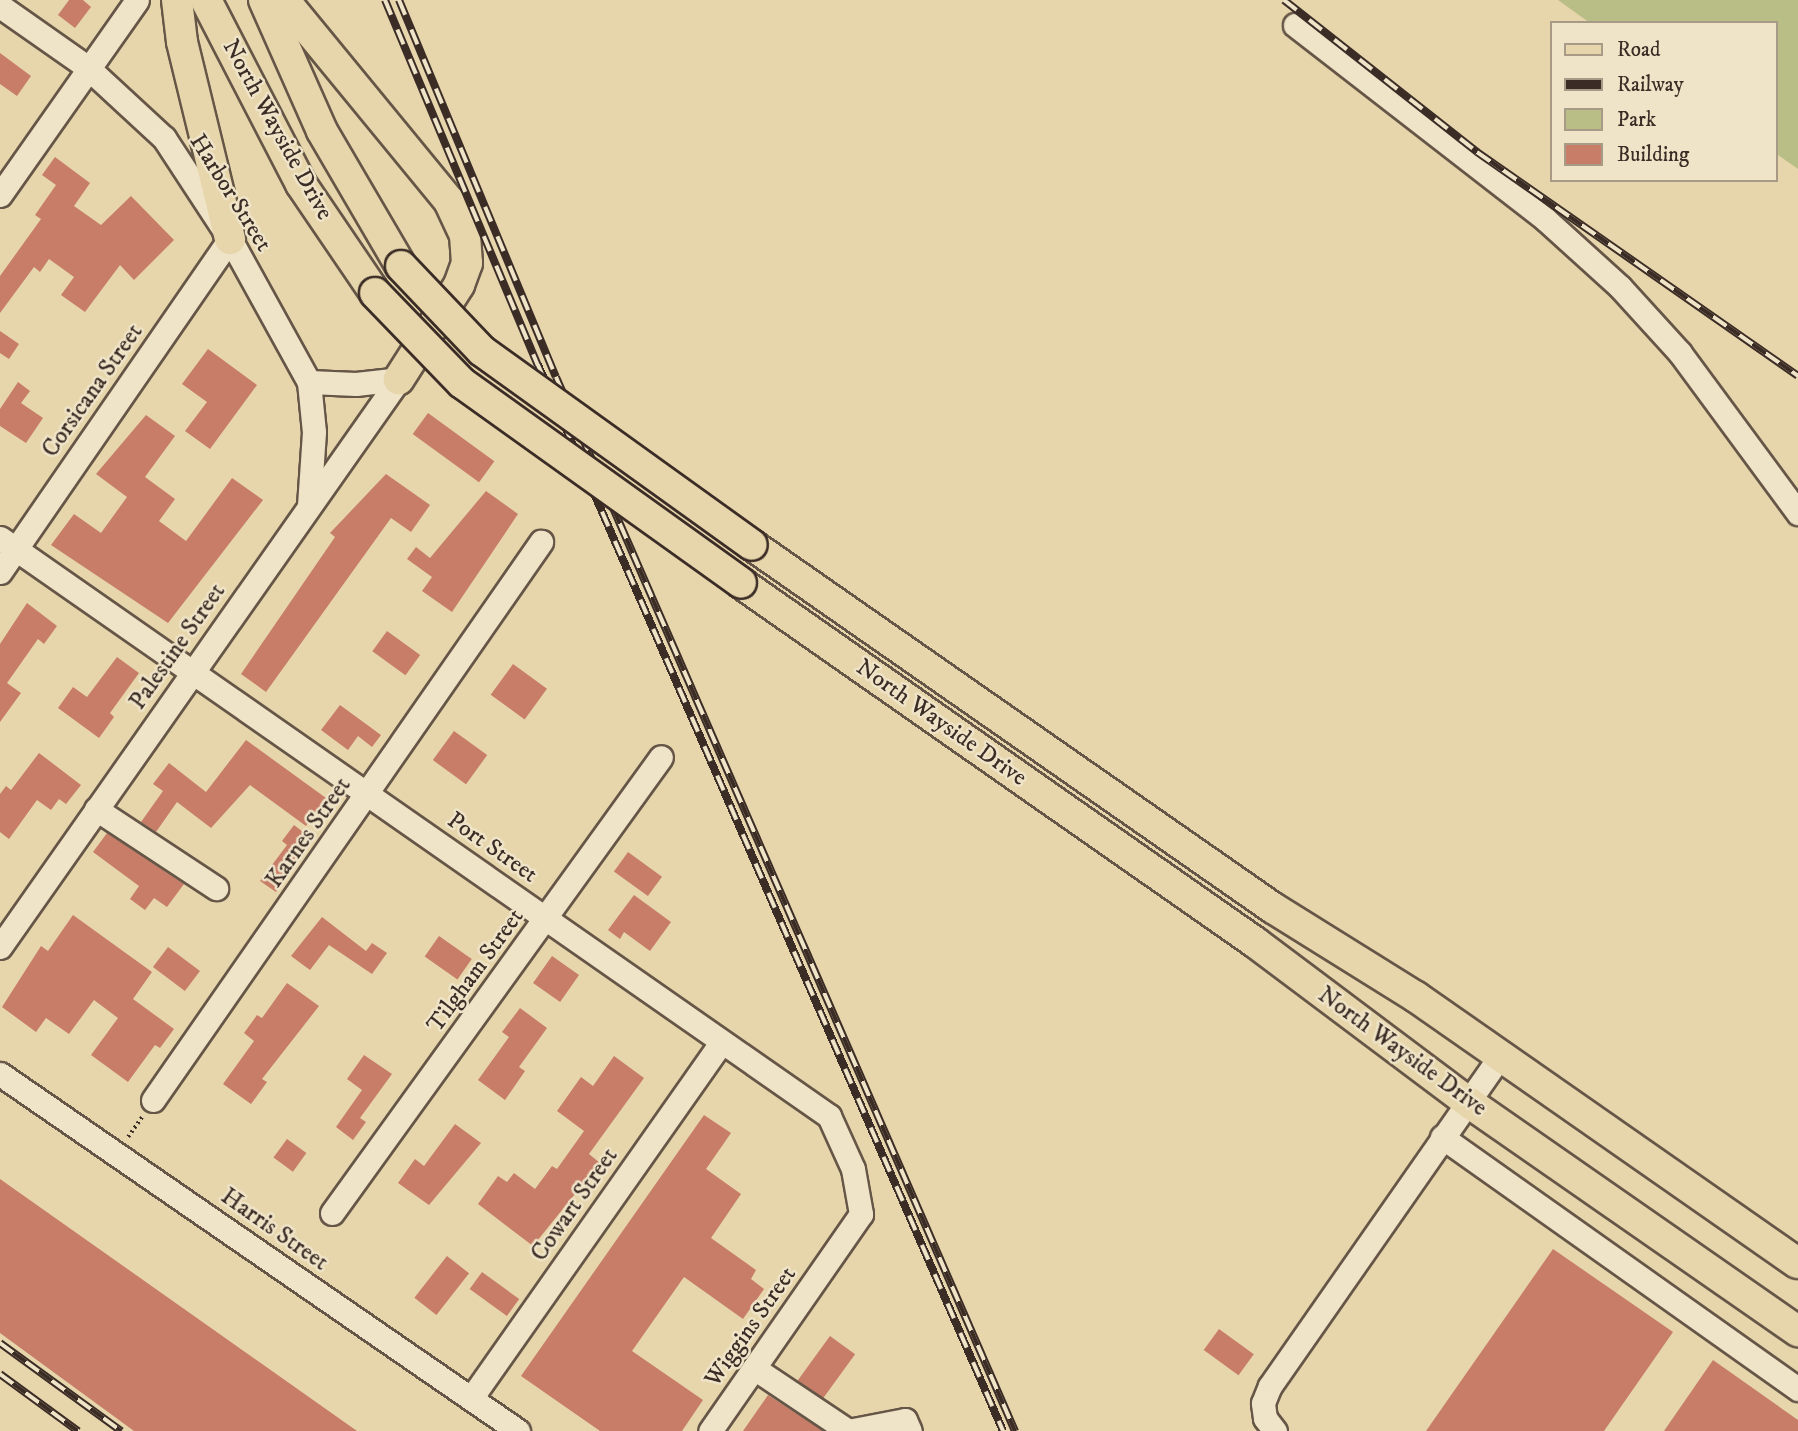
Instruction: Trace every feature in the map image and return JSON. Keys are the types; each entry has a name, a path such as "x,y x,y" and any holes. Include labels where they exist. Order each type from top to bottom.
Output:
{"main road":[{"path":"177,0 182,43 230,239"},
{"name":"North Wayside Drive","path":"206,0 301,184 375,293 462,383 531,437 1256,943 1468,1102 1798,1331"},
{"name":"North Wayside Drive","path":"264,0 322,131 401,266 482,351 541,396 1273,908 1501,1055 1798,1263"},
{"path":"284,0 449,201 465,235 467,263 458,285 399,379"}],"street":[{"path":"0,195 136,0"},
{"name":"Harbor Street","path":"0,6 87,67 164,138 230,239 309,382"},
{"path":"1295,25 1545,219 1620,288 1681,353 1798,513"},
{"name":"Corsicana Street","path":"0,572 8,544 230,239"},
{"path":"309,506 314,432 309,382 356,384 399,379"},
{"name":"Palestine Street","path":"0,947 399,379"},
{"name":"Karnes Street","path":"153,1100 369,794 541,542"},
{"name":"Port Street","path":"8,544 829,1116 853,1169 861,1214 834,1252"},
{"name":"Tilgham Street","path":"332,1213 547,918 660,757"},
{"path":"96,809 216,888"},
{"name":"Cowart Street","path":"472,1397 721,1043"},
{"path":"1275,1431 1265,1418 1263,1403 1270,1386 1501,1055"},
{"name":"Harris Street","path":"0,1074 518,1431"},
{"path":"1442,1137 1798,1389"},
{"name":"Wiggins Street","path":"710,1431 834,1252"},
{"path":"754,1368 848,1431 905,1420 909,1431"}],"path":[{"path":"117,1153 153,1100"}],"green space":[{"path":"1558,0 1798,0 1798,169 1777,154 1777,21 1587,21"}],"building":[{"path":"69,0 83,0 91,7 75,28 58,15"},
{"path":"0,53 31,76 17,96 0,84"},
{"path":"55,157 90,183 74,206 101,225 131,196 174,240 134,280 120,265 85,312 61,295 74,277 49,259 40,272 34,267 0,313 0,276 41,219 35,215 56,185 42,175"},
{"path":"0,331 19,344 9,359 0,353"},
{"path":"208,349 257,385 210,449 185,431 207,402 182,384"},
{"path":"18,382 30,391 21,403 43,418 26,443 0,426 0,409"},
{"path":"428,413 494,461 479,482 413,434"},
{"path":"146,415 175,436 145,477 175,499 159,521 186,541 232,478 263,500 168,623 51,545 74,514 101,533 127,497 96,474"},
{"path":"386,474 430,505 411,532 391,518 266,692 241,674 335,537 330,533"},
{"path":"486,491 518,514 452,612 422,591 432,577 407,559 416,547 430,558"},
{"path":"27,603 57,626 44,644 38,639 7,683 21,693 0,722 0,644"},
{"path":"387,631 420,655 405,675 372,651"},
{"path":"117,657 139,673 110,713 114,717 99,738 58,708 73,687 87,697"},
{"path":"513,664 547,689 525,719 491,695"},
{"path":"340,705 381,735 372,747 358,736 348,750 321,730"},
{"path":"454,731 487,755 466,784 433,760"},
{"path":"246,740 326,798 306,826 250,785 211,828 177,802 156,832 141,822 163,791 153,784 169,763 206,792"},
{"path":"39,753 81,785 66,804 59,799 51,810 37,800 9,839 0,832 0,794 6,786 11,790"},
{"path":"294,825 311,838 276,892 260,881 287,845 282,841"},
{"path":"107,833 184,884 167,907 154,898 145,910 130,899 139,886 93,852"},
{"path":"628,852 662,877 648,896 614,871"},
{"path":"634,895 671,922 650,951 624,932 620,939 608,930"},
{"path":"73,915 152,972 133,999 174,1029 160,1048 155,1045 128,1082 91,1055 118,1018 94,1000 69,1034 46,1018 36,1032 2,1007 41,946 48,951"},
{"path":"322,917 366,951 372,943 387,953 372,974 329,945 310,970 291,956"},
{"path":"439,936 472,959 457,979 425,956"},
{"path":"168,947 200,971 185,991 153,967"},
{"path":"552,956 579,975 560,1002 533,983"},
{"path":"287,983 319,1006 262,1079 267,1082 251,1104 223,1084 254,1041 244,1033 257,1015 262,1018"},
{"path":"520,1008 547,1028 519,1067 525,1071 505,1100 478,1080 509,1037 502,1032"},
{"path":"364,1055 392,1074 360,1118 366,1122 353,1140 336,1127 362,1090 347,1079"},
{"path":"614,1056 644,1078 589,1154 600,1163 533,1246 478,1204 498,1176 507,1182 514,1173 535,1189 552,1166 557,1169 584,1131 557,1111 581,1077 593,1086"},
{"path":"704,1115 731,1133 706,1169 741,1194 711,1238 756,1270 751,1279 764,1289 743,1319 684,1277 632,1351 703,1400 682,1431 600,1431 521,1376"},
{"path":"455,1124 481,1143 429,1205 398,1183 415,1159 424,1166"},
{"path":"287,1139 306,1153 293,1172 273,1158"},
{"path":"0,1179 357,1431 134,1431 0,1333"},
{"path":"1553,1249 1673,1332 1604,1431 1426,1431"},
{"path":"447,1256 469,1273 436,1315 414,1298"},
{"path":"482,1272 519,1299 507,1316 470,1289"},
{"path":"1219,1329 1254,1354 1239,1375 1204,1350"},
{"path":"830,1336 855,1354 823,1399 798,1380"},
{"path":"1713,1360 1798,1420 1798,1431 1664,1431"},
{"path":"768,1395 823,1431 743,1431"}],"railway":[{"path":"385,0 538,365 1003,1431"},
{"path":"399,0 556,377 1015,1431"},
{"path":"1284,0 1477,152 1798,376"},
{"path":"0,1343 121,1431"},
{"path":"0,1374 78,1431"}]}
